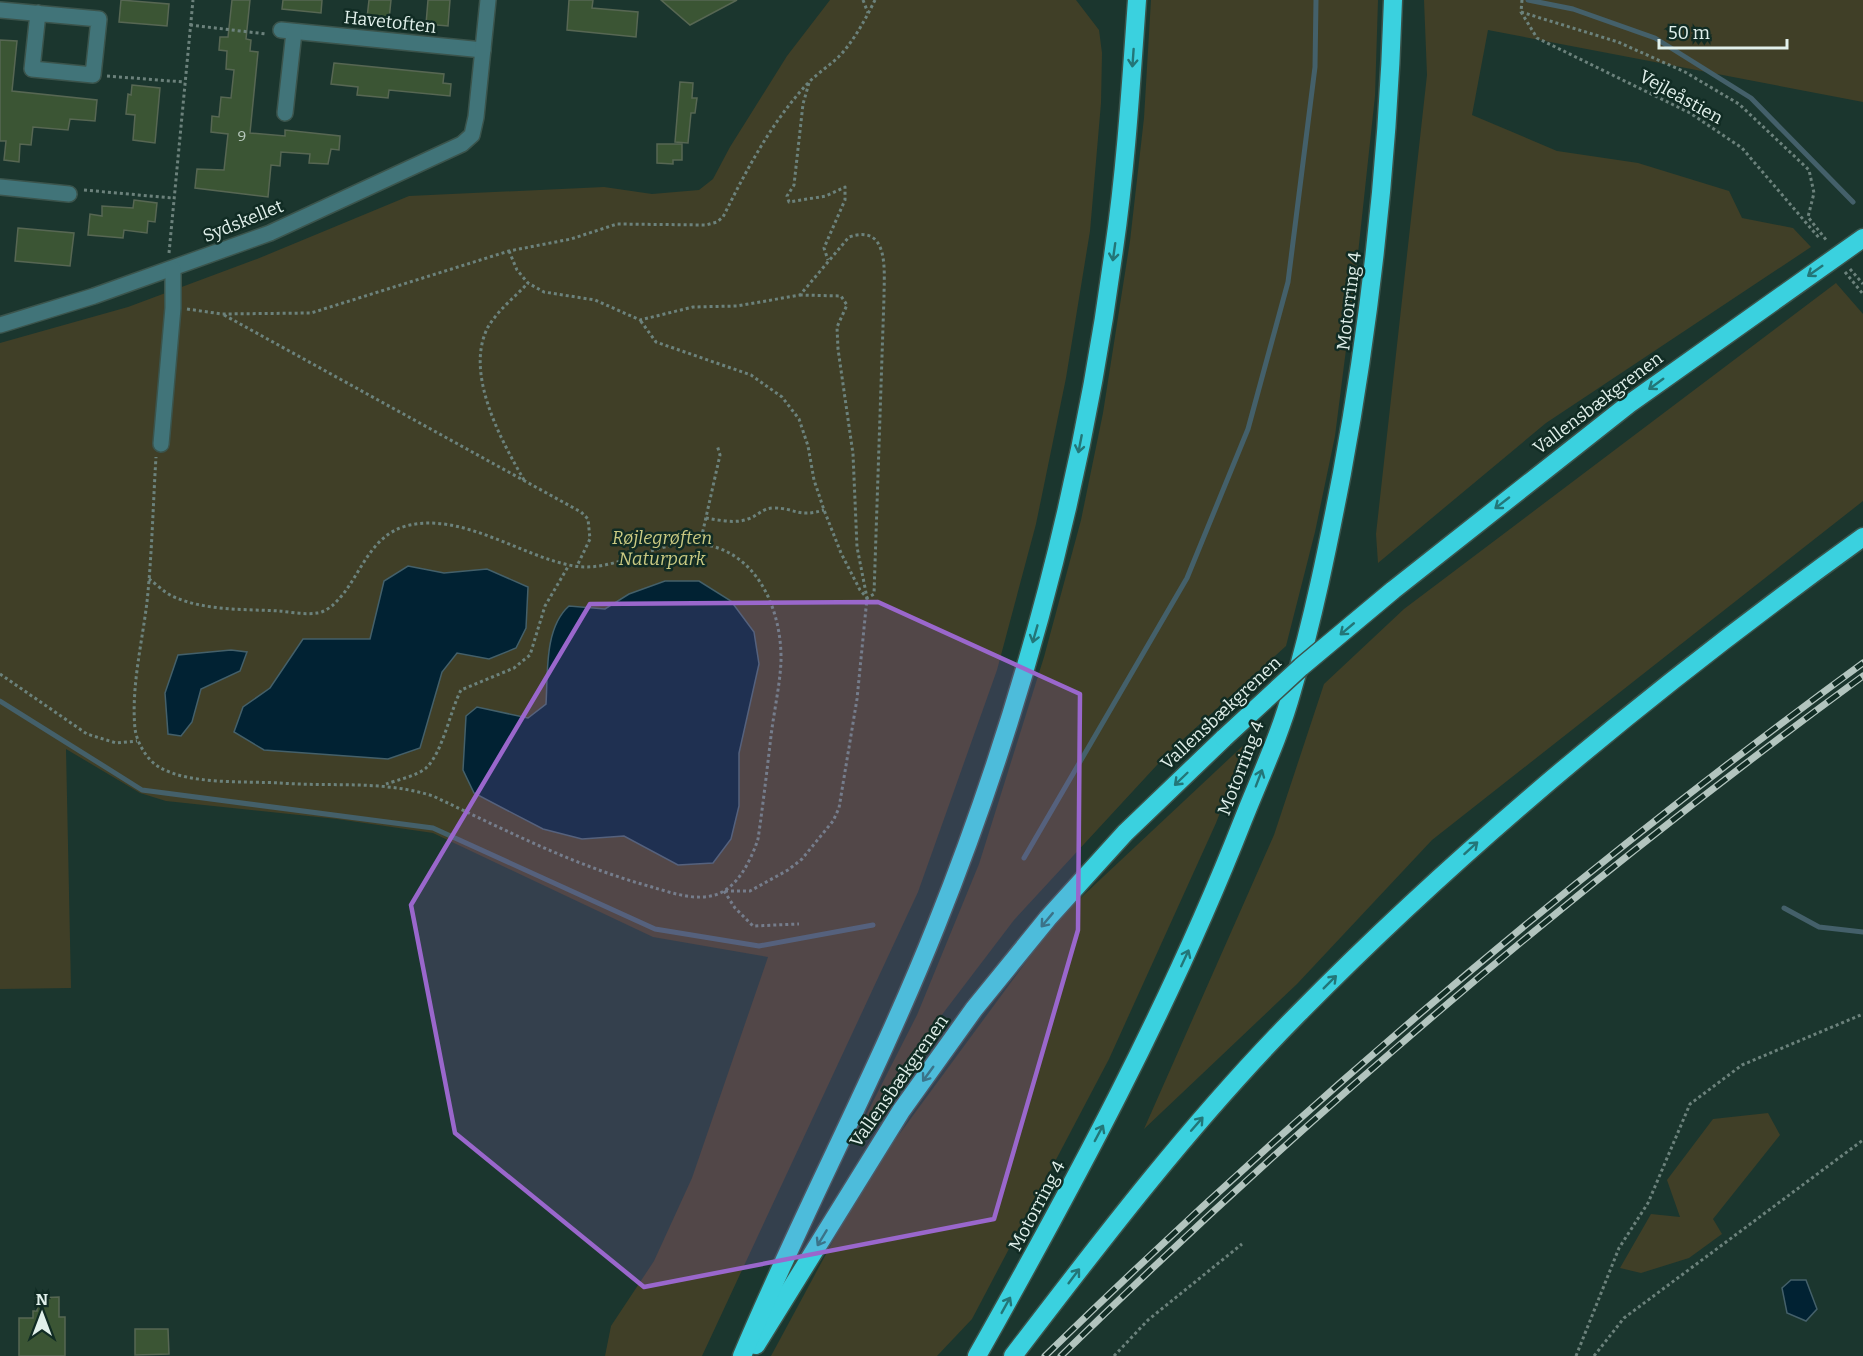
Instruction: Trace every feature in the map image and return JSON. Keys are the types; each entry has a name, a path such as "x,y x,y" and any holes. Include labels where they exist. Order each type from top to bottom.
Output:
{"highway":[{"path":"742,1356 784,1257 900,1012 932,935 973,826 1021,683 1045,597 1099,350 1129,119 1137,0"},
{"name":"Motorring 4","path":"977,1356 1046,1234 1137,1059 1209,908 1292,694 1324,565 1364,355 1390,104 1394,0"},
{"name":"Vallensbækgrenen","path":"749,1356 901,1111 974,1009 1048,918 1125,833 1301,667 1392,591 1629,404 1863,238"},
{"path":"1013,1356 1098,1245 1198,1123 1297,1015 1386,926 1489,832 1600,738 1698,660 1863,537"}],"street":[{"path":"483,50 488,0"},
{"path":"0,9 99,19 93,75 32,69 38,13"},
{"path":"285,113 287,31"},
{"name":"Havetoften","path":"287,31 483,50"},
{"name":"Sydskellet","path":"0,325 173,269 270,233 462,144 472,135 483,50"},
{"path":"0,187 69,194"},
{"path":"161,444 173,308 173,269"}],"path":[{"path":"173,269 169,252 172,198 193,0"},
{"path":"863,0 868,13"},
{"path":"173,308 222,314 291,315 331,309 509,251 571,239 616,224 671,226 717,222 723,217 745,173 781,117 810,81 843,52 875,0"},
{"path":"1522,0 1521,12 1618,42 1685,72 1739,104 1809,170 1814,193 1808,218 1827,241"},
{"name":"Vejleåstien","path":"1521,12 1537,38 1690,113 1742,148 1820,239"},
{"path":"190,25 272,35 287,31"},
{"path":"93,75 184,82"},
{"path":"810,81 803,104 794,185 787,196 789,202 826,196 845,186 845,200 824,248 828,261"},
{"path":"69,194 79,189 172,198"},
{"path":"800,295 849,237 869,236 879,244 884,255 877,582 874,594 867,597"},
{"path":"509,251 517,270 528,283 544,292 595,300 640,320 656,342 751,375 782,397 798,419 808,446 814,480 841,553 860,590 867,597"},
{"path":"1850,269 1863,284"},
{"path":"1845,272 1863,294"},
{"path":"525,482 492,418 485,393 481,354 482,343 490,324 528,283"},
{"path":"640,320 693,307 737,306 800,295 842,296 847,305 837,327 838,349 853,454 857,547 867,597 857,699 839,808 833,821 802,859 788,870 750,891 724,891"},
{"path":"222,314 588,519 590,539 577,566"},
{"path":"149,579 171,595 220,608 319,613 334,604 375,545 396,530 421,523 439,524 494,537 577,566 607,564 659,548 700,544 740,560 757,576 773,606 779,630 781,661 758,839 752,859 724,891 713,896 682,896 605,875 433,796 386,784 298,784 194,778 172,773 157,766 138,741 135,708 149,579 157,449 161,444"},
{"path":"700,544 720,454 717,446"},
{"path":"706,519 726,522 748,519 764,509 775,507 807,515 824,510"},
{"path":"386,784 425,768 444,737 452,709 461,690 514,668 530,655 545,606 569,565"},
{"path":"0,674 87,734 116,743 138,741"},
{"path":"724,891 753,926 798,924"},
{"path":"1576,1356 1619,1248 1648,1203 1690,1104 1742,1065 1863,1014"},
{"path":"1594,1356 1624,1318 1863,1140"},
{"path":"1114,1356 1148,1320 1242,1244"}],"highlighted area":[{"path":"878,602 1080,694 1078,930 994,1219 644,1287 455,1133 411,905 590,604"}],"green space":[{"name":"Røjlegrøften Naturpark","path":"830,0 1076,0 1099,30 1102,53 1101,103 1090,231 1066,378 1036,524 997,670 918,892 702,1356 605,1356 611,1326 654,1261 692,1178 768,957 653,937 433,833 337,819 166,801 140,793 66,749 71,988 0,989 0,343 128,307 257,259 409,196 604,187 652,194 699,190 713,179 730,147 787,56"},
{"path":"1151,0 1378,0 1375,96 1357,263 1335,436 1315,532 1286,646 1169,752 1014,920 909,1058 866,1130 860,1127 917,1015 979,864 1044,657 1081,520 1103,413 1130,241 1144,118"},
{"path":"1424,0 1863,0 1863,102 1488,30 1472,115 1557,151 1638,163 1729,191 1742,218 1793,228 1811,247 1546,423 1378,563 1376,534 1427,75"},
{"path":"1836,283 1863,314 1863,501 1432,840 1297,984 1144,1129 1274,835 1324,684 1404,609"},
{"path":"1248,741 1216,823 1109,1059 972,1319 937,1356 771,1356 867,1178 1056,921"},
{"path":"1768,1113 1780,1135 1713,1219 1722,1234 1689,1258 1641,1273 1620,1268 1651,1214 1680,1217 1667,1180 1713,1119"}],"water":[{"path":"408,566 444,573 487,569 528,587 526,628 516,648 489,659 457,653 442,672 420,748 388,759 264,750 234,732 243,707 270,688 303,639 370,639 384,581"},
{"path":"665,581 699,581 731,601 754,632 759,664 739,753 739,806 731,839 713,863 678,865 624,836 582,839 543,829 474,793 463,770 466,716 477,707 528,718 546,704 551,639 561,615 569,606 605,609 629,594"},
{"path":"231,650 247,652 240,671 201,689 192,722 181,736 168,734 165,693 178,655"},
{"path":"1791,1280 1806,1280 1817,1309 1806,1321 1787,1313 1782,1288"}],"building":[{"path":"121,0 169,4 167,26 119,22"},
{"path":"232,0 250,0 246,39 251,40 250,51 258,52 250,133 285,136 285,130 340,136 339,150 331,149 328,164 309,163 310,154 281,152 280,166 271,165 268,197 195,188 197,169 224,170 228,134 211,132 212,116 219,117 221,97 231,98 234,70 226,69 227,51 219,50 220,37 228,37"},
{"path":"283,0 322,0 321,13 282,9"},
{"path":"369,0 391,0 389,20 367,18"},
{"path":"428,0 450,0 448,26 426,24"},
{"path":"569,0 593,0 592,8 638,12 636,37 567,30"},
{"path":"661,0 737,0 690,25"},
{"path":"0,40 17,41 12,91 97,100 95,121 70,119 68,130 33,127 31,145 20,144 19,162 4,160 6,141 0,141"},
{"path":"334,63 444,74 443,83 451,84 450,96 389,90 388,98 357,95 358,87 331,84"},
{"path":"680,82 693,83 692,98 697,98 695,113 691,113 688,143 675,142"},
{"path":"132,85 160,88 155,143 133,140 135,115 126,114 128,94 131,95"},
{"path":"657,144 682,144 682,160 673,160 673,164 657,163"},
{"path":"134,200 157,203 155,222 148,221 147,233 124,230 123,238 88,235 90,214 102,216 102,206 133,208"},
{"path":"18,228 74,233 70,266 15,261"},
{"path":"59,1297 59,1317 65,1317 65,1356 19,1356 19,1318 33,1318 33,1311 37,1311 37,1298"},
{"path":"135,1329 168,1329 169,1354 135,1355"}],"waterway":[{"path":"1024,858 1187,578 1248,429 1288,282 1315,67 1316,0"},
{"path":"1528,0 1573,9 1655,38 1751,98 1853,202"},
{"path":"0,701 142,790 433,828 655,929 759,946 873,925"},
{"path":"1784,908 1819,927 1863,932"}],"railway":[{"path":"1045,1356 1241,1172 1442,995 1649,825 1863,663"},
{"path":"1061,1356 1252,1176 1450,1002 1654,835 1863,676"}]}
